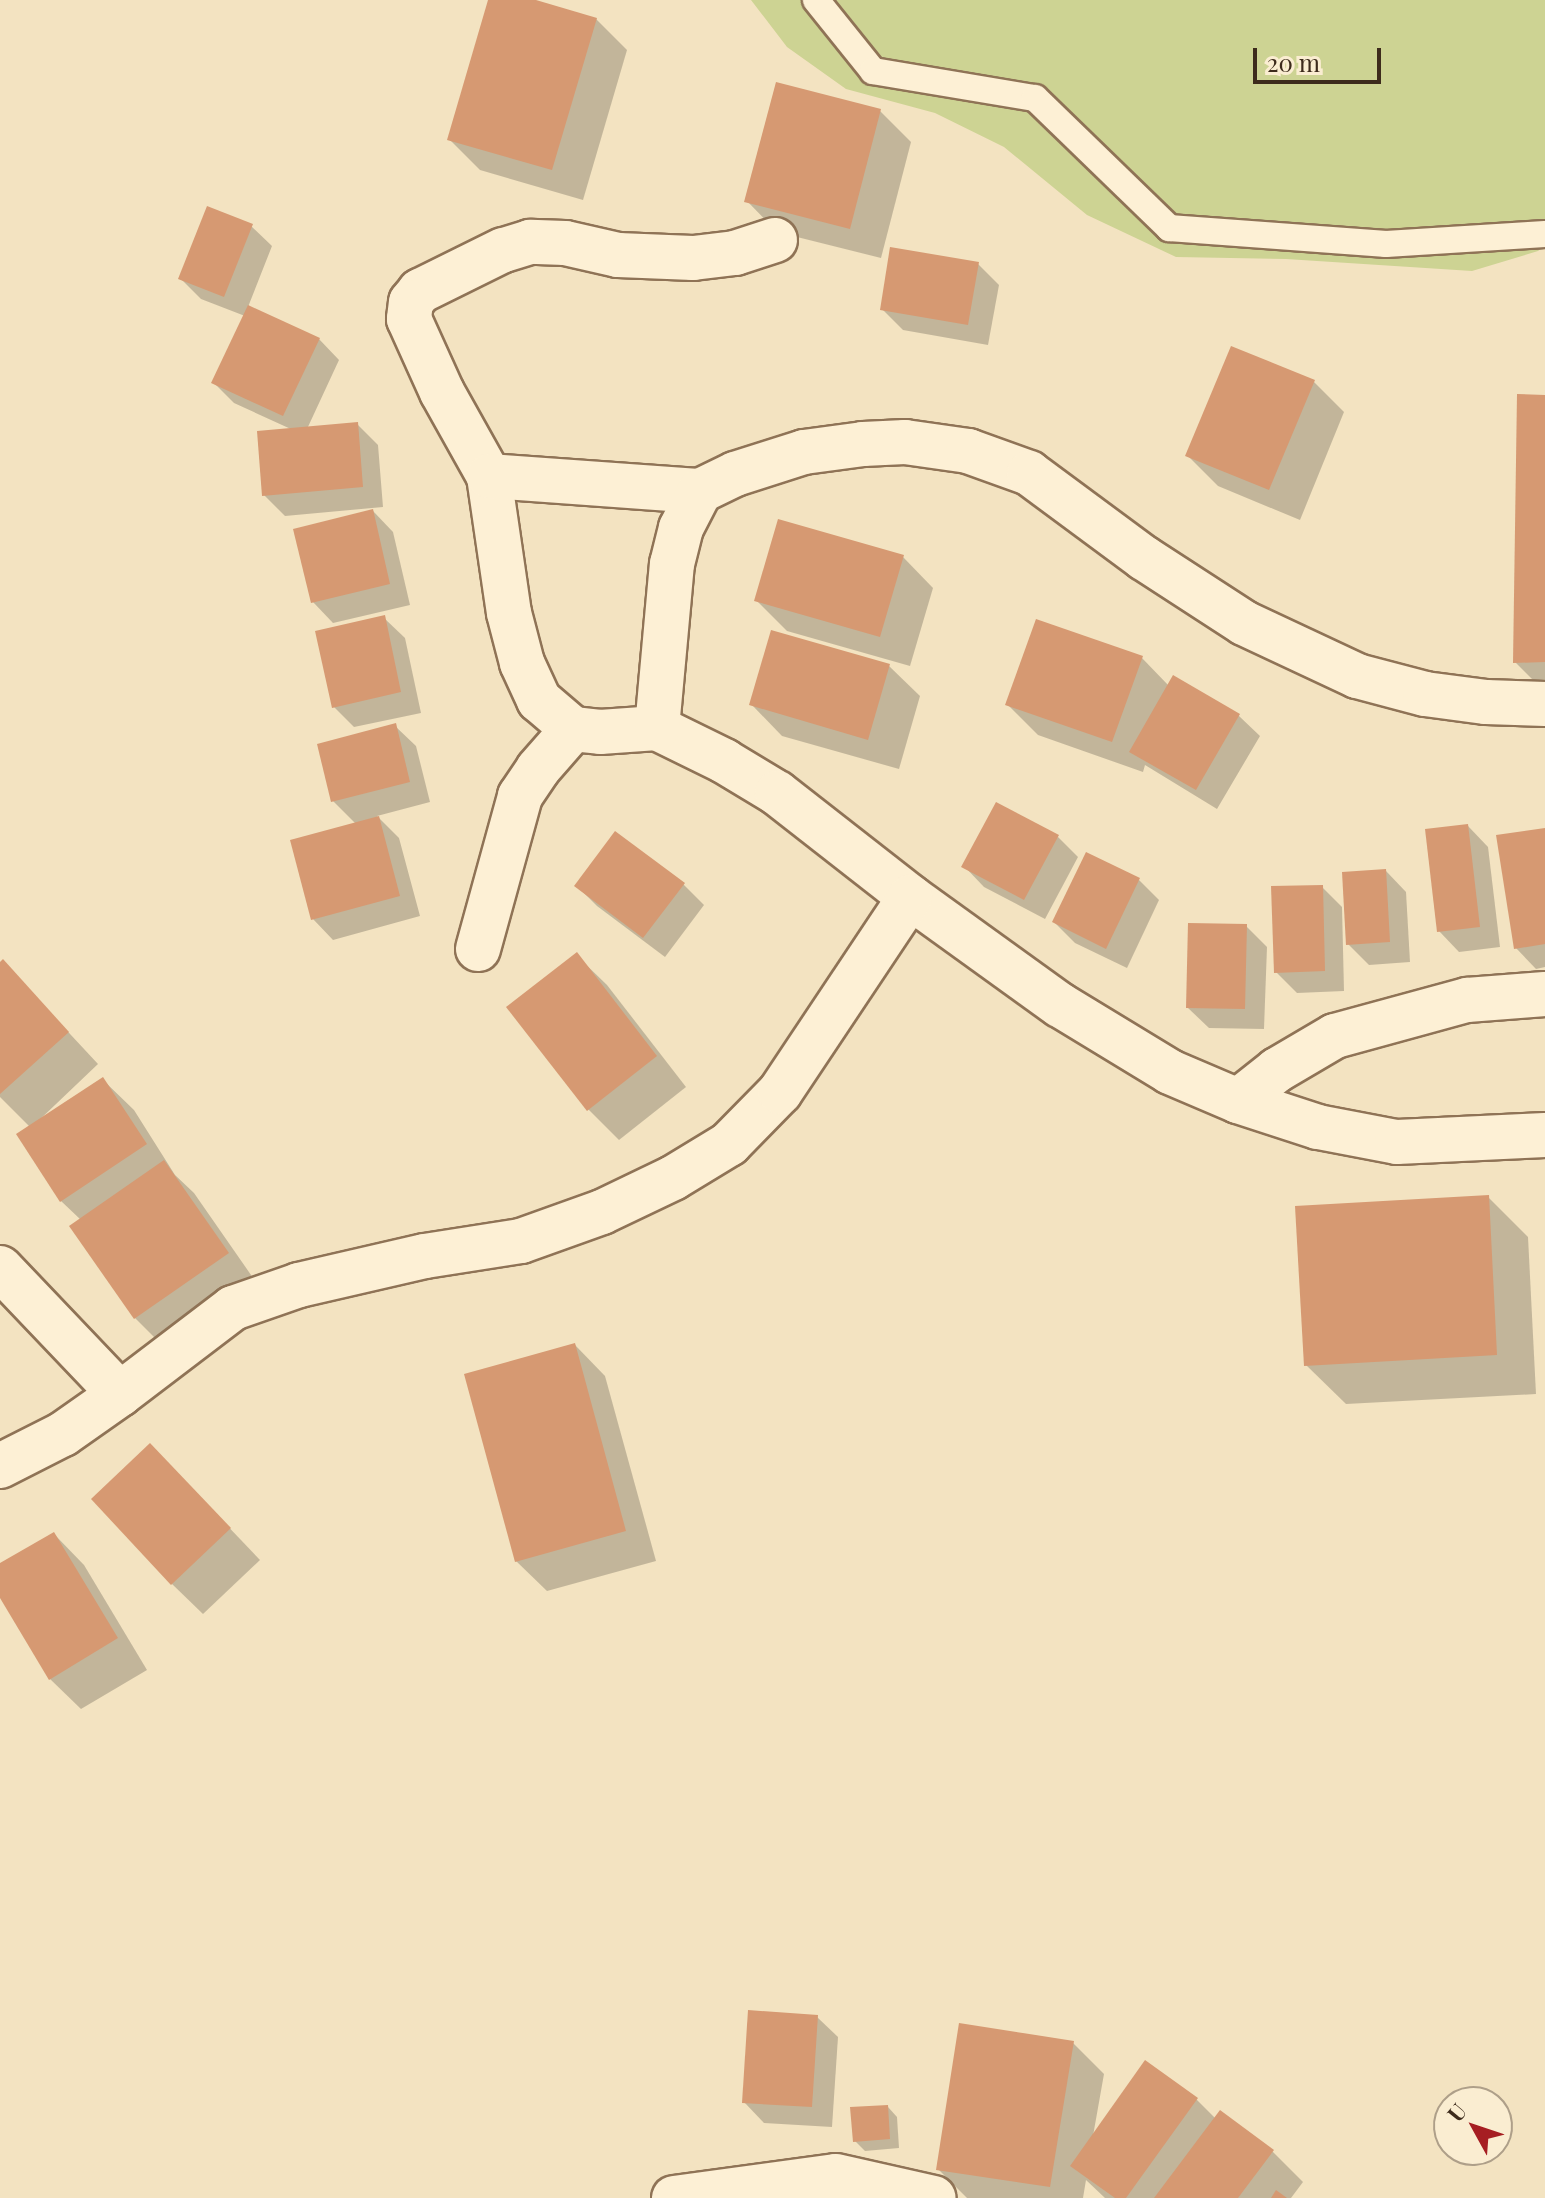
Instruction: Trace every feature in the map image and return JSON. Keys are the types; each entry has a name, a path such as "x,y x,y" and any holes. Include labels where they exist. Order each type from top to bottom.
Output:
{"street":[{"path":"775,240 735,253 693,258 618,255 565,243 530,242 503,250 420,291 411,302 409,319 442,392 489,476 509,613 522,663 539,700 573,729 600,732 657,728 777,793 910,897 1060,1005 1170,1072 1238,1101 1318,1127 1397,1142 1545,1135"},
{"path":"489,476 700,491 735,474 819,450 905,442 968,451 1029,473 1144,558 1244,623 1357,676 1425,694 1545,704"},
{"path":"657,728 672,564 681,528 700,491"},
{"path":"478,949 520,796 538,769 573,729"},
{"path":"0,1466 63,1434 233,1308 299,1285 425,1256 521,1241 602,1212 673,1178 729,1144 780,1092 910,897"},
{"path":"1238,1101 1277,1070 1335,1036 1467,1000 1545,994"},
{"path":"0,1268 120,1394"},
{"path":"674,2198 836,2176 934,2198"}],"lane":[{"path":"816,0 873,71 1035,98 1169,228 1386,244 1545,234"}],"green space":[{"path":"751,0 1545,0 1545,245 1538,251 1472,271 1286,259 1176,257 1087,215 1004,147 935,113 846,89 787,47"}],"building":[{"path":"488,0 536,0 597,18 552,170 447,140"},
{"path":"776,82 881,109 850,229 744,202"},
{"path":"207,206 253,224 224,297 178,279"},
{"path":"890,247 979,262 968,325 880,310"},
{"path":"248,305 320,338 283,416 211,383"},
{"path":"1231,346 1315,380 1269,490 1185,456"},
{"path":"1517,394 1545,395 1545,662 1513,663"},
{"path":"358,422 363,487 262,496 257,431"},
{"path":"373,509 390,584 311,603 293,529"},
{"path":"778,519 904,555 880,637 754,601"},
{"path":"385,615 401,692 332,708 315,631"},
{"path":"1036,619 1143,656 1112,742 1005,705"},
{"path":"771,630 890,664 868,740 749,705"},
{"path":"1173,675 1240,714 1196,790 1129,752"},
{"path":"396,723 410,782 331,802 317,744"},
{"path":"996,802 1059,835 1024,900 961,867"},
{"path":"379,816 400,896 311,920 290,840"},
{"path":"1468,824 1480,927 1437,932 1425,829"},
{"path":"1545,828 1545,944 1514,949 1496,835"},
{"path":"615,831 685,883 643,938 574,886"},
{"path":"1086,852 1140,878 1106,949 1052,922"},
{"path":"1386,869 1390,942 1346,945 1342,872"},
{"path":"1323,885 1325,971 1274,973 1271,886"},
{"path":"1188,923 1247,924 1245,1009 1186,1008"},
{"path":"577,952 657,1056 587,1111 506,1007"},
{"path":"3,959 69,1032 0,1094 0,962"},
{"path":"103,1077 147,1144 60,1202 16,1134"},
{"path":"164,1160 229,1253 134,1319 69,1226"},
{"path":"1489,1195 1497,1355 1304,1366 1295,1206"},
{"path":"575,1343 626,1531 515,1562 464,1374"},
{"path":"150,1443 231,1528 171,1585 91,1499"},
{"path":"54,1532 118,1638 49,1680 0,1598 0,1563"},
{"path":"748,2010 818,2015 812,2107 742,2103"},
{"path":"959,2023 1074,2041 1050,2187 936,2170"},
{"path":"1145,2060 1198,2098 1126,2198 1115,2198 1070,2166"},
{"path":"888,2105 890,2139 853,2142 850,2107"},
{"path":"1220,2110 1274,2150 1238,2198 1154,2198"},
{"path":"1276,2190 1287,2198 1271,2198"}]}
